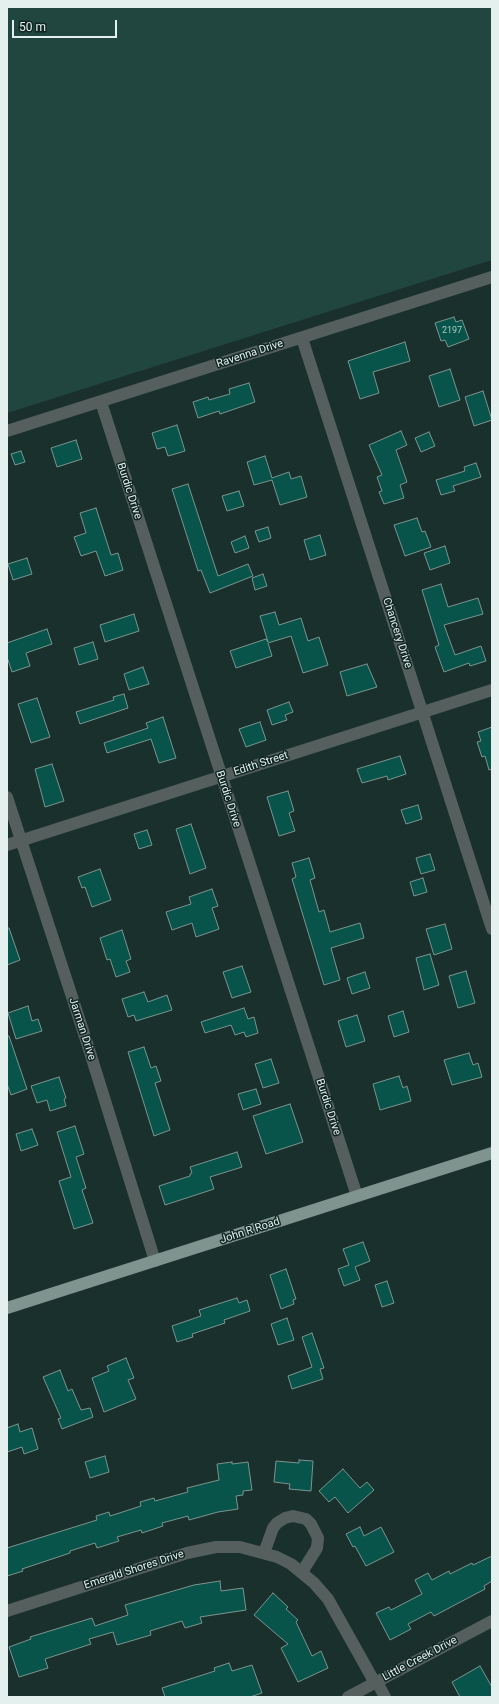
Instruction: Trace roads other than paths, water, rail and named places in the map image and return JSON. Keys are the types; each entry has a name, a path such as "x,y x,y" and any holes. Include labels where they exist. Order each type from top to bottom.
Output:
{"main road":[{"name":"John R Road","path":"7,1308 492,1153"}],"street":[{"name":"Ravenna Drive","path":"7,431 492,277"},
{"name":"Chancery Drive","path":"302,338 492,928"},
{"name":"Burdic Drive","path":"101,402 357,1196"},
{"name":"Edith Street","path":"7,845 492,690"},
{"name":"Jarman Drive","path":"7,797 88,1046 155,1261"},
{"path":"264,1553 273,1528 277,1523 285,1518 293,1516 306,1519 311,1524 318,1538 317,1548 302,1572"},
{"name":"Emerald Shores Drive","path":"7,1611 202,1549 240,1547 264,1553 292,1564 302,1572 328,1599 385,1697"},
{"name":"Little Creek Drive","path":"348,1697 492,1621"}]}
